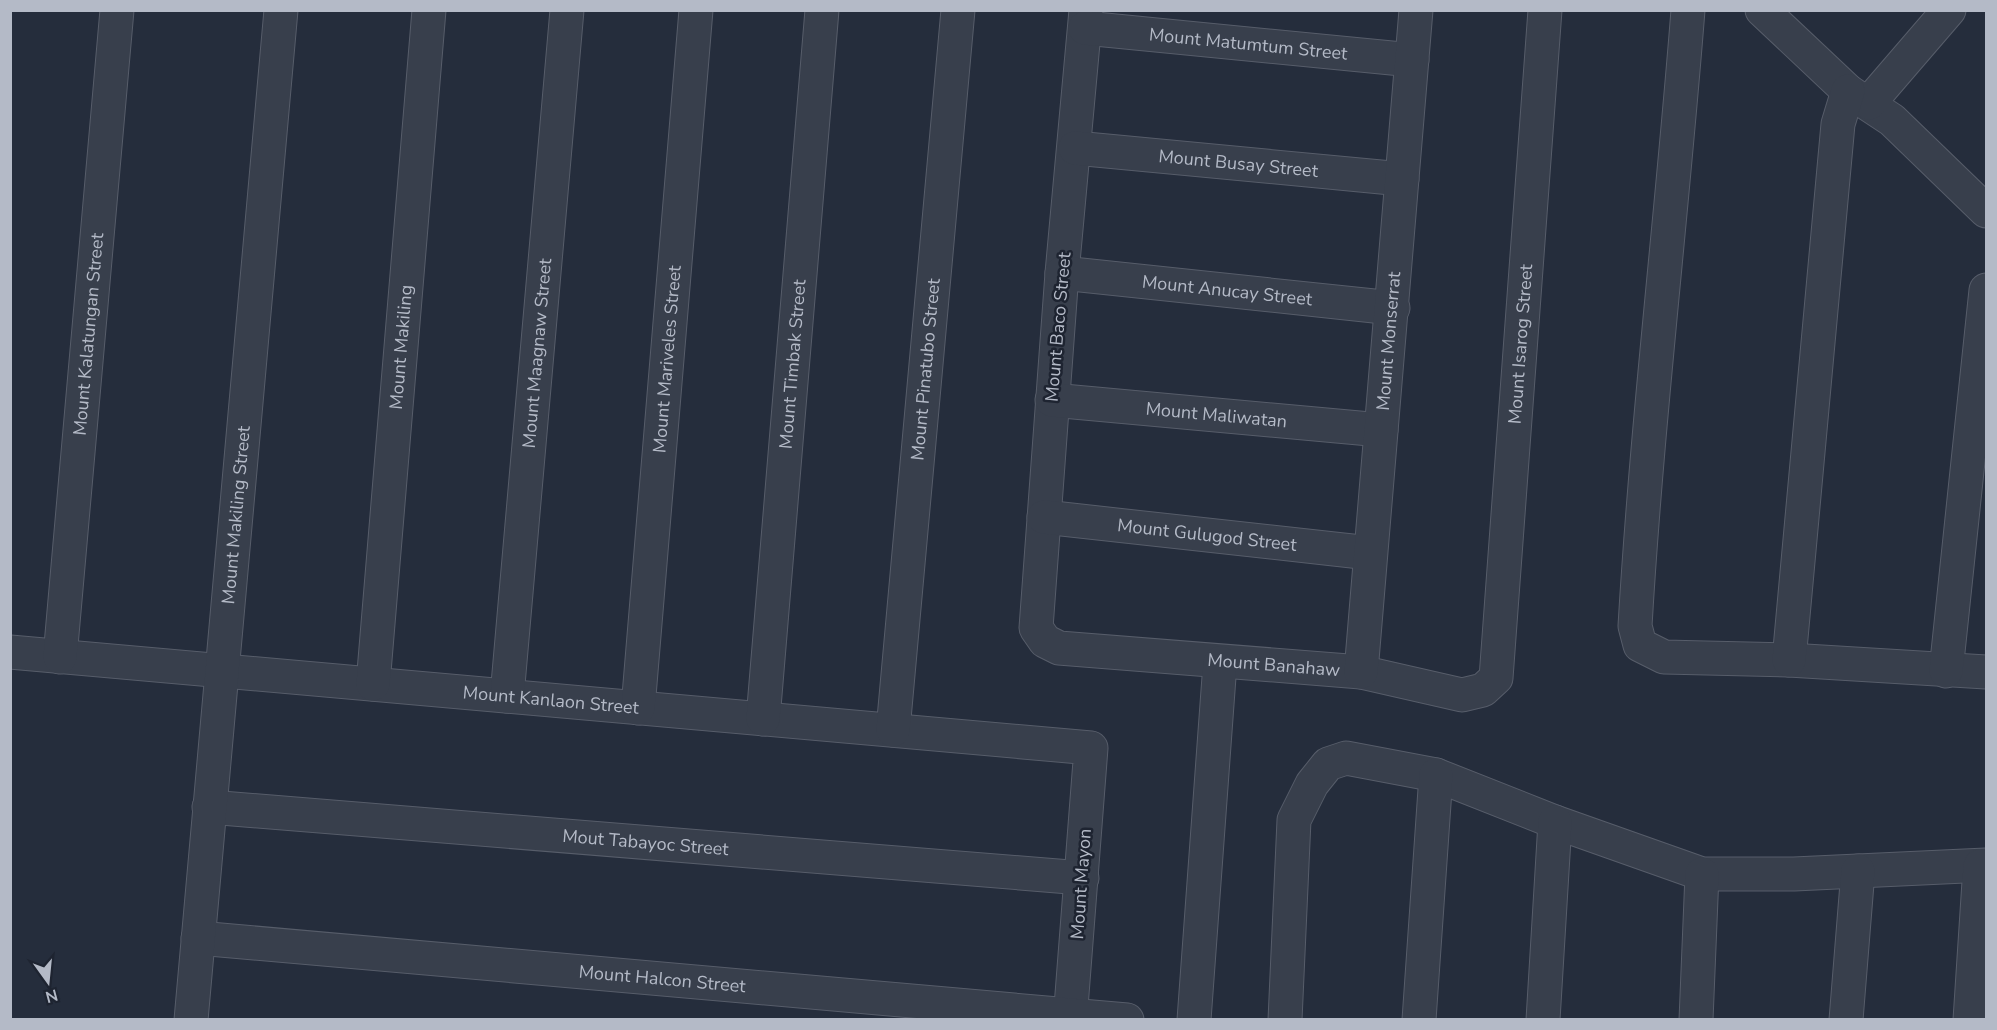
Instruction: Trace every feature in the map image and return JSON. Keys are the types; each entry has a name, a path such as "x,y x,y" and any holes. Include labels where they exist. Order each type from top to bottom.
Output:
{"street":[{"name":"Mount Kalatungan Street","path":"60,657 117,10"},
{"name":"Mount Makiling Street","path":"190,1020 281,10"},
{"name":"Mount Makiling","path":"373,684 429,10"},
{"name":"Mount Maagnaw Street","path":"507,696 567,10"},
{"name":"Mount Mariveles Street","path":"638,708 696,10"},
{"name":"Mount Timbak Street","path":"763,719 822,10"},
{"name":"Mount Pinatubo Street","path":"893,730 958,10"},
{"name":"Mount Monserrat","path":"1361,672 1416,10"},
{"name":"Mount Isarog Street","path":"1496,678 1545,10"},
{"path":"1688,10 1674,185 1642,509 1635,626 1640,645 1664,657 1789,660 1986,672"},
{"path":"1762,10 1858,97 1892,120 1986,211"},
{"path":"1789,660 1838,124 1858,97 1949,10"},
{"name":"Mount Matumtum Street","path":"1086,19 1412,60"},
{"name":"Mount Baco Street","path":"1045,641 1036,627 1062,273 1086,19"},
{"name":"Mount Busay Street","path":"1075,148 1402,179"},
{"name":"Mount Anucay Street","path":"1062,273 1393,308"},
{"path":"1946,670 1986,290"},
{"name":"Mount Maliwatan","path":"1052,400 1381,430"},
{"name":"Mount Gulugod Street","path":"1044,517 1370,553"},
{"name":"Mount Banahaw","path":"1045,641 1059,648 1220,663 1361,672 1462,694 1483,690 1496,678"},
{"name":"Mount Kanlaon Street","path":"10,652 1091,748"},
{"path":"1194,1020 1220,663"},
{"name":"Mount Mayon","path":"1070,1017 1091,748"},
{"path":"1285,1020 1294,820 1312,784 1328,764 1346,758 1436,775 1556,822 1702,874 1983,866 1970,1020"},
{"path":"1419,1020 1436,775"},
{"name":"Mout Tabayoc Street","path":"209,807 1082,878"},
{"path":"1543,1020 1556,822"},
{"path":"1846,1020 1858,871"},
{"path":"1696,1020 1702,874"},
{"name":"Mount Halcon Street","path":"198,938 1070,1017 1127,1020"}]}
